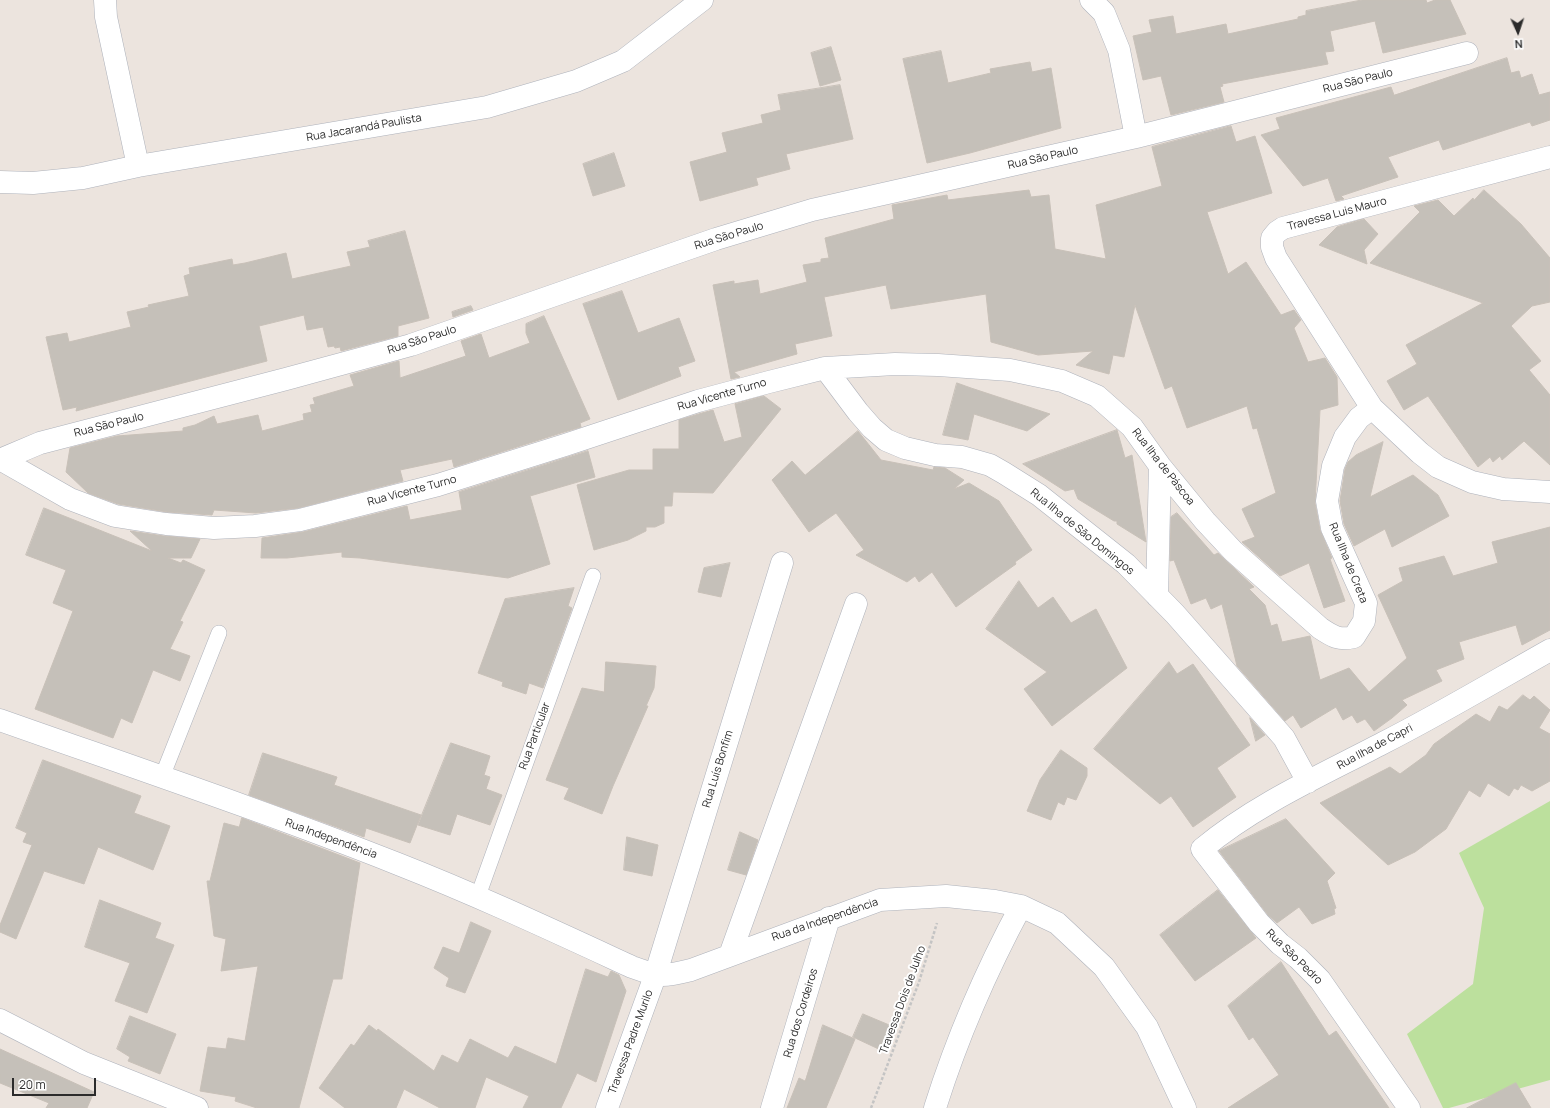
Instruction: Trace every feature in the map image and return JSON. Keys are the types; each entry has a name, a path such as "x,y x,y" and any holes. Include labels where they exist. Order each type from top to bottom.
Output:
{"street":[{"path":"105,0 106,17 138,166"},
{"name":"Rua Jacarandá Paulista","path":"0,182 33,183 83,178 138,166 487,107 568,83 623,61 702,0"},
{"path":"1091,0 1104,13 1119,50 1136,137"},
{"name":"Rua São Paulo","path":"1,459 40,443 411,345 716,239 812,210 1136,137 1467,53"},
{"name":"Travessa Luis Mauro","path":"1372,408 1276,258 1272,247 1272,238 1283,228 1550,157"},
{"name":"Rua Ilha de Páscoa","path":"826,368 895,364 938,365 1010,370 1062,381 1097,396 1132,427 1160,466 1233,551 1320,628 1332,636 1345,639"},
{"name":"Rua Vicente Turno","path":"1,459 70,499 114,516 166,524 214,528 255,526 300,520 438,484 565,445 698,401 826,368"},
{"name":"Rua Ilha de São Domingos","path":"826,368 858,412 872,428 886,440 905,448 935,455 962,457 990,465 1038,495 1126,564 1180,619 1284,738 1308,782"},
{"path":"1372,408 1420,453 1438,467 1472,482 1503,489 1550,492"},
{"name":"Rua Ilha de Creta","path":"1345,639 1354,637 1364,621 1366,603 1332,528 1327,501 1333,466 1345,438 1359,418 1372,408"},
{"path":"1158,596 1160,466"},
{"name":"Rua Luís Bonfim","path":"655,976 782,563"},
{"path":"730,955 856,604"},
{"name":"Rua Ilha de Capri","path":"1202,849 1220,834 1259,810 1308,782 1425,721 1550,650"},
{"name":"Rua Independência","path":"0,720 329,837 478,896 632,967 655,976"},
{"name":"Rua São Pedro","path":"1202,849 1259,923 1320,980 1409,1108"},
{"name":"Rua da Independência","path":"655,976 669,975 691,970 880,900 946,896 995,901 1020,906 1057,923 1104,966 1147,1027 1185,1108"},
{"path":"935,1108 949,1063 974,1000 1020,906"},
{"name":"Rua dos Cordeiros","path":"772,1108 829,918"},
{"name":"Travessa Padre Murilo","path":"607,1108 655,976"},
{"path":"0,1020 84,1063 197,1108"}],"lane":[{"name":"Rua Particular","path":"478,896 593,576"},
{"path":"162,778 219,633"}],"path":[{"name":"Travessa Dois de Julho","path":"871,1108 919,982 946,896"}],"green space":[{"path":"1550,801 1550,1080 1449,1108 1443,1108 1407,1034 1473,984 1484,908 1459,853"}],"building":[{"path":"1362,0 1426,0 1427,3 1435,0 1450,0 1466,34 1383,53 1375,21 1330,31 1334,51 1325,52 1328,64 1222,84 1223,86 1220,87 1224,102 1171,115 1161,76 1143,80 1133,36 1152,32 1149,20 1173,16 1176,34 1226,24 1228,34 1298,19 1298,17 1306,15 1306,11"},
{"path":"831,47 841,80 820,86 811,53"},
{"path":"941,51 948,83 991,73 990,69 1030,62 1032,72 1051,68 1061,128 927,163 903,59"},
{"path":"1507,58 1511,73 1519,71 1521,78 1532,74 1539,95 1550,92 1550,120 1532,126 1530,122 1443,150 1439,140 1388,157 1398,177 1341,196 1344,199 1336,201 1328,178 1303,186 1261,135 1280,129 1276,118 1391,87 1394,95"},
{"path":"840,85 853,139 786,154 790,169 756,178 758,185 700,201 690,162 727,152 722,133 763,123 761,115 781,110 778,95"},
{"path":"1231,126 1236,142 1255,136 1272,193 1207,212 1228,274 1246,262 1281,315 1294,310 1301,320 1294,328 1308,362 1325,358 1337,377 1338,405 1320,410 1315,503 1320,530 1332,558 1330,559 1345,601 1324,608 1309,563 1280,576 1242,542 1255,537 1242,509 1276,493 1257,428 1253,429 1247,406 1187,428 1172,386 1165,389 1135,305 1124,357 1113,355 1109,374 1076,365 1093,351 1038,355 991,342 986,294 891,309 886,285 824,297 832,336 795,344 797,354 734,372 740,377 731,379 713,285 734,281 734,284 758,280 760,294 807,282 803,265 821,262 821,259 829,258 825,238 894,219 892,205 947,195 948,200 1029,190 1031,197 1049,195 1055,249 1106,259 1096,205 1162,186 1152,147"},
{"path":"614,153 625,186 593,196 583,164"},
{"path":"1484,190 1521,224 1550,258 1550,302 1532,306 1511,326 1541,361 1529,370 1550,395 1550,465 1524,441 1502,460 1500,456 1493,462 1490,457 1478,467 1428,396 1404,410 1387,381 1417,364 1406,345 1483,303 1370,263 1420,212 1414,206 1438,200 1454,216"},
{"path":"1364,219 1378,234 1364,250 1367,264 1319,245 1337,227"},
{"path":"405,231 429,318 398,326 398,336 341,351 340,347 328,347 323,327 307,330 304,315 259,326 267,361 76,411 77,407 63,410 46,337 67,333 69,342 131,327 127,312 149,307 148,305 189,296 184,276 190,274 189,268 232,259 233,265 286,253 292,279 351,266 347,252 370,247 368,241"},
{"path":"622,291 638,333 679,318 695,361 678,367 681,376 618,400 583,304"},
{"path":"471,306 473,310 453,317 452,312"},
{"path":"544,316 590,419 580,423 581,427 454,467 452,459 400,470 403,481 298,508 256,513 214,510 212,515 167,512 118,504 88,493 66,472 70,448 117,436 183,431 183,428 195,425 214,416 217,424 258,415 262,431 304,420 303,414 312,412 310,405 315,404 313,398 354,386 350,375 399,361 400,378 466,356 461,341 481,334 489,358 530,343 526,333 526,324"},
{"path":"957,383 1050,414 1027,431 974,414 968,440 943,435"},
{"path":"764,396 781,409 713,493 673,492 672,506 664,506 664,523 655,527 646,527 646,531 628,540 594,550 577,485 629,470 653,470 653,449 679,449 679,420 702,413 713,410 724,442 742,437 735,404"},
{"path":"1117,430 1125,458 1132,455 1146,542 1117,524 1117,521 1114,521 1078,499 1074,489 1065,491 1023,464"},
{"path":"858,431 881,460 933,470 934,467 945,468 964,480 954,489 969,483 999,501 1032,550 1015,562 1016,564 956,607 932,572 919,582 915,576 907,582 856,555 864,550 836,513 809,532 772,480 792,461 805,475"},
{"path":"1383,442 1370,497 1413,475 1438,495 1449,516 1392,547 1385,529 1354,546 1344,524 1340,501 1345,469 1348,462 1356,455"},
{"path":"588,451 595,477 530,496 550,564 508,578 360,558 342,557 342,552 287,558 261,558 262,538 303,532 407,506 410,520 462,510 459,492"},
{"path":"44,508 152,551 130,531 200,539 191,558 168,558 181,563 183,560 205,570 180,621 183,622 170,649 190,656 180,681 153,670 132,723 121,718 113,738 35,709 73,611 53,603 66,570 26,555"},
{"path":"1177,513 1214,555 1218,553 1254,587 1249,589 1265,605 1271,626 1277,624 1282,642 1310,636 1320,680 1349,668 1369,692 1407,658 1378,595 1403,581 1399,568 1444,556 1453,576 1498,563 1492,542 1550,527 1550,630 1522,645 1516,625 1459,642 1464,659 1436,670 1442,681 1402,700 1407,705 1374,731 1365,719 1357,723 1352,715 1343,720 1336,707 1301,728 1293,715 1285,721 1237,666 1222,604 1211,609 1206,598 1191,604 1174,560 1170,561 1171,517"},
{"path":"730,563 721,597 698,592 704,568"},
{"path":"1019,581 1038,608 1053,597 1071,623 1096,609 1127,668 1052,726 1024,689 1047,672 986,629"},
{"path":"574,588 568,606 572,608 543,688 529,683 526,694 502,686 503,682 478,673 505,599"},
{"path":"606,662 656,666 654,688 646,706 648,706 602,814 564,799 569,788 546,780 582,688 604,692"},
{"path":"1169,662 1177,674 1193,664 1250,745 1217,768 1236,797 1193,827 1171,796 1160,804 1094,749"},
{"path":"1523,695 1530,700 1534,696 1550,710 1539,728 1550,734 1550,781 1532,791 1521,785 1518,790 1514,788 1509,796 1488,783 1480,797 1469,790 1446,829 1415,852 1388,865 1320,803 1390,767 1400,774 1426,755 1434,744 1476,714 1490,722 1499,706 1507,710"},
{"path":"1250,718 1265,735 1256,741"},
{"path":"451,743 490,756 484,775 490,777 486,789 502,795 490,825 457,814 450,835 418,825"},
{"path":"1061,750 1087,768 1087,776 1076,800 1067,797 1064,805 1058,802 1051,820 1027,811 1040,780"},
{"path":"263,753 337,777 334,785 421,815 410,843 366,828 364,837 249,795"},
{"path":"43,760 141,796 134,813 170,826 153,870 98,847 84,884 44,871 16,939 0,932 0,925 32,845 23,842 27,833 16,828"},
{"path":"242,818 360,863 342,979 333,979 299,1108 257,1108 235,1101 236,1097 200,1091 208,1047 226,1049 228,1038 245,1041 258,966 221,971 226,939 214,936 207,881 210,881 224,823 239,827"},
{"path":"1286,819 1335,873 1327,881 1336,908 1334,909 1335,914 1312,924 1299,907 1277,923 1268,915 1219,851"},
{"path":"740,832 758,840 746,875 728,870"},
{"path":"627,837 658,845 652,876 624,870"},
{"path":"1218,890 1256,938 1195,981 1160,935"},
{"path":"100,900 161,923 155,938 174,945 147,1013 115,1001 130,963 85,947"},
{"path":"471,922 491,931 465,993 446,986 449,978 434,968 443,947 459,953"},
{"path":"1281,962 1329,1036 1336,1031 1389,1108 1228,1108 1279,1075 1253,1037 1249,1040 1228,1006"},
{"path":"586,969 608,977 611,971 619,975 626,991 596,1082 577,1073 561,1108 523,1108 529,1096 486,1077 475,1108 440,1108 404,1089 396,1108 345,1108 319,1088 351,1044 354,1046 369,1025 377,1031 378,1029 434,1071 442,1055 458,1063 470,1039 508,1058 515,1046 556,1064"},
{"path":"863,1014 894,1027 885,1052 853,1037"},
{"path":"130,1016 176,1034 160,1074 128,1061 130,1057 117,1049"},
{"path":"823,1025 855,1039 826,1108 787,1108 799,1078 805,1081"},
{"path":"0,1049 94,1092 87,1108 46,1108 49,1103 0,1083"},
{"path":"1516,1083 1531,1108 1467,1108"}]}
